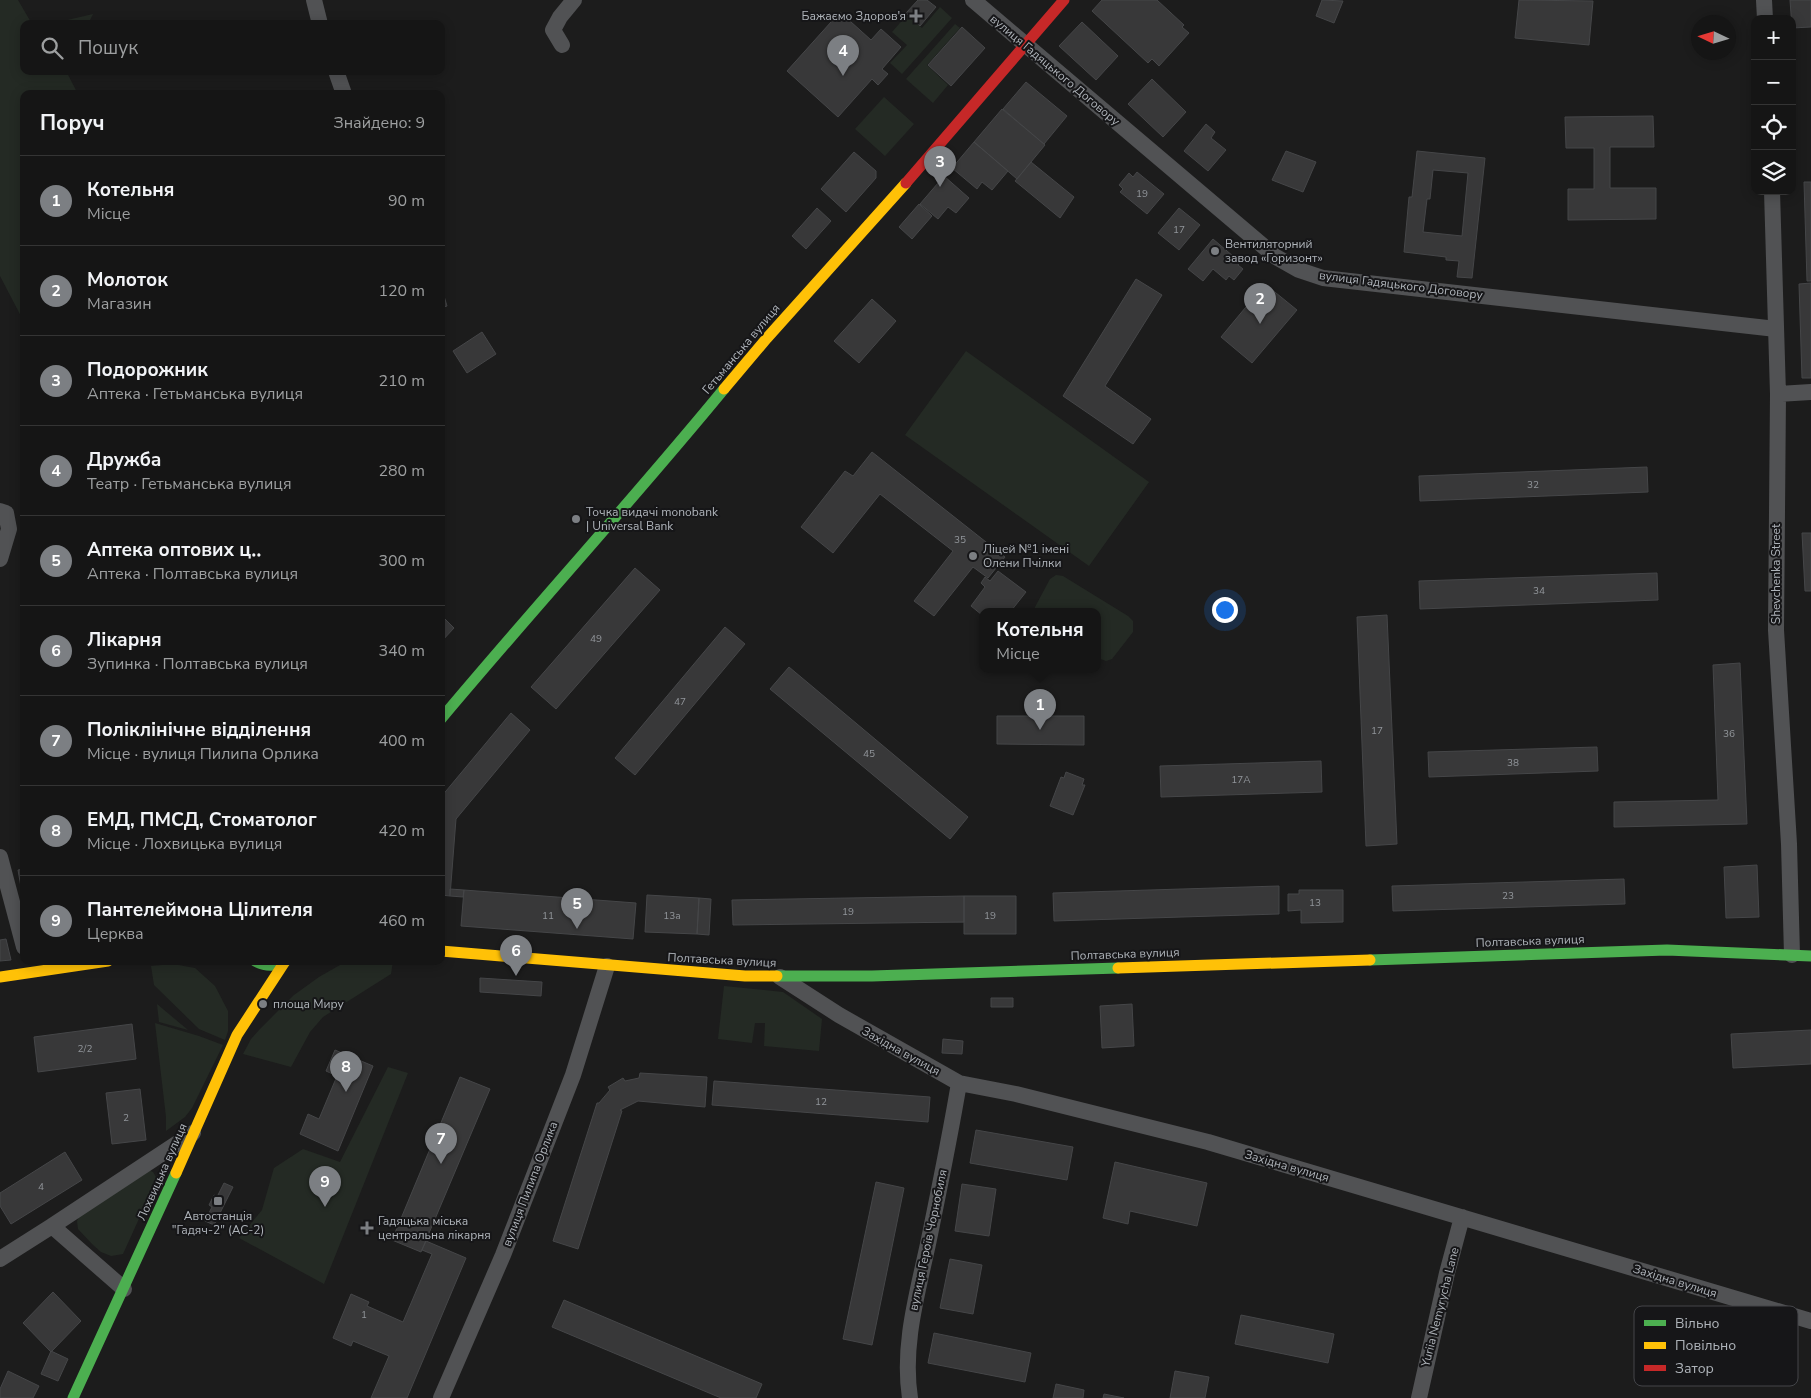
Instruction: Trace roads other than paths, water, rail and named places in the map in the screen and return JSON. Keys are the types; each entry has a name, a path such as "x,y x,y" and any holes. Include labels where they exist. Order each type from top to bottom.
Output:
{"street":[{"path":"314,0 319,20"},
{"path":"562,44 553,30 560,17 574,0"},
{"name":"вулиця Гадяцького Договору","path":"973,0 1276,257 1299,270 1323,278 1776,330"},
{"name":"Гетьманська вулиця","path":"445,714 506,641 636,494 767,338 868,227 1064,0"},
{"path":"1764,0 1765,15"},
{"path":"337,75 343,90"},
{"name":"Shevchenka Street","path":"1772,195 1778,394 1776,630 1789,844 1792,956"},
{"path":"1778,394 1811,392"},
{"path":"0,511 6,513 9,529 0,560"},
{"path":"0,857 20,932"},
{"name":"Полтавська вулиця","path":"445,951 607,966 780,977 882,976 1667,950 1811,956"},
{"path":"0,977 29,967 55,965"},
{"path":"265,965 278,965"},
{"name":"Лохвицька вулиця","path":"73,1398 195,1132 237,1035 283,965"},
{"name":"вулиця Пилипа Орлика","path":"441,1398 503,1255 573,1074 607,966"},
{"name":"Західна вулиця","path":"780,977 839,1015 959,1083 1016,1094 1208,1142 1761,1306"},
{"name":"вулиця Героїв Чорнобиля","path":"910,1398 907,1382 909,1331 947,1151 959,1083"},
{"path":"0,1258 195,1132"},
{"name":"Yuriia Nemyrycha Lane","path":"1419,1398 1447,1273 1462,1217"},
{"path":"52,1226 124,1289"},
{"name":"Західна вулиця","path":"1798,1317 1811,1321"}],"place":[{"name":"Бажаємо Здоров'я","path":"916,16"},
{"name":"Дружба","path":"843,76"},
{"name":"Подорожник","path":"940,187"},
{"name":"Вентиляторний завод «Горизонт»","path":"1215,251"},
{"name":"Молоток","path":"1260,324"},
{"name":"Точка видачі monobank | Universal Bank","path":"576,519"},
{"name":"Ліцей №1 імені Олени Пчілки","path":"973,556"},
{"name":"Котельня","path":"1040,730"},
{"name":"Аптека оптових ц‥","path":"577,929"},
{"name":"Лікарня","path":"516,976"},
{"name":"площа Миру","path":"263,1004"},
{"name":"ЕМД, ПМСД, Стоматолог","path":"346,1092"},
{"name":"Поліклінічне відділення","path":"441,1164"},
{"name":"Автостанція \"Гадяч-2\" (АС-2)","path":"218,1201"},
{"name":"Пантелеймона Цілителя","path":"325,1207"},
{"name":"Гадяцька міська центральна лікарня","path":"367,1228"}]}
